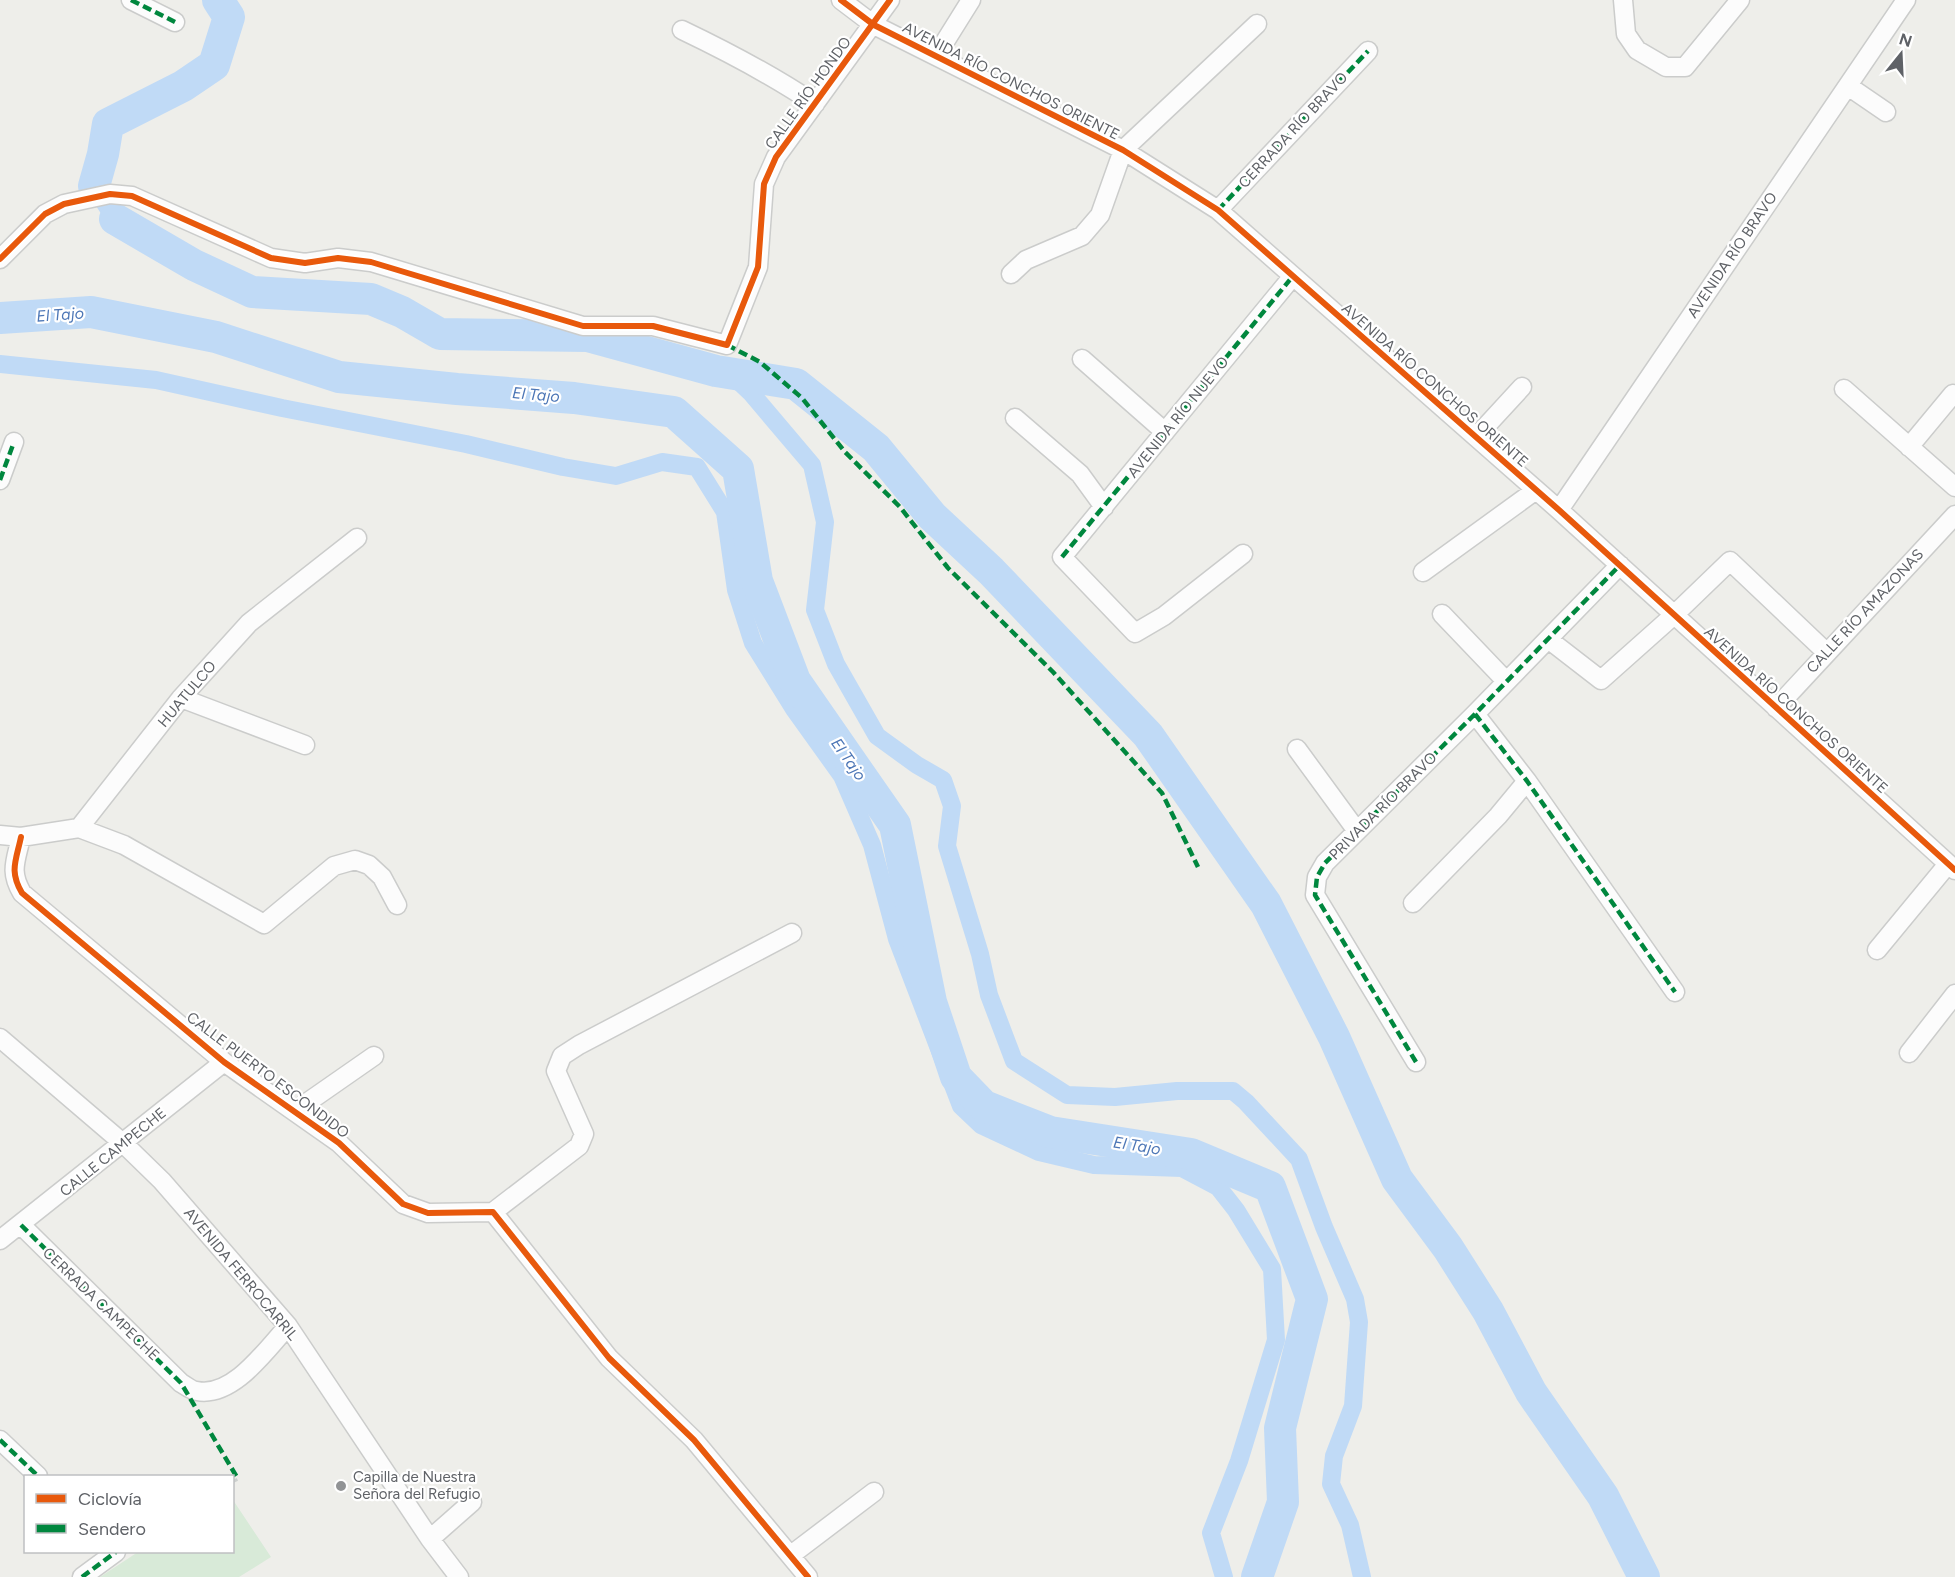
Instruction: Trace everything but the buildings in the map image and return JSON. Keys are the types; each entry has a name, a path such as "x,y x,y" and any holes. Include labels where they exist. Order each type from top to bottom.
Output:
{"street":[{"path":"131,0 175,22"},
{"name":"AVENIDA RÍO CONCHOS ORIENTE","path":"841,0 874,25 1123,150 1218,210 1559,510 1951,867"},
{"name":"CALLE RÍO HONDO","path":"0,260 45,214 64,204 110,194 132,196 271,258 304,263 338,258 371,262 583,326 653,326 728,345 758,267 764,184 776,157 890,0"},
{"path":"936,56 971,0"},
{"path":"1623,0 1626,34 1637,50 1666,67 1685,67 1740,0"},
{"name":"AVENIDA RÍO BRAVO","path":"1559,510 1906,0"},
{"path":"1011,274 1026,260 1082,236 1100,215 1123,150 1257,24"},
{"path":"682,30 768,74 815,104"},
{"name":"CERRADA RÍO BRAVO","path":"1218,210 1368,51"},
{"path":"1848,86 1886,112"},
{"name":"AVENIDA RÍO NUEVO","path":"1242,554 1164,616 1135,633 1062,557 1293,276"},
{"path":"1082,359 1166,432"},
{"path":"1476,437 1522,387"},
{"path":"1844,389 1955,487"},
{"path":"1909,447 1953,394"},
{"path":"1015,418 1080,474 1104,507"},
{"path":"0,480 14,442"},
{"path":"1423,572 1536,490"},
{"name":"CALLE RÍO AMAZONAS","path":"1776,708 1955,515"},
{"name":"HUATULCO","path":"79,828 181,698 249,623 357,538"},
{"path":"1548,639 1601,680 1730,561 1826,652"},
{"name":"PRIVADA RÍO BRAVO","path":"1416,1062 1315,895 1317,877 1325,863 1620,565"},
{"path":"1442,614 1506,681"},
{"path":"181,698 305,745"},
{"path":"1475,714 1527,781 1675,992"},
{"path":"1297,748 1357,831"},
{"path":"1413,903 1498,816 1527,781"},
{"path":"0,835 21,837 79,828 124,845 264,924 334,866 355,860 369,865 382,877 397,905"},
{"name":"CALLE PUERTO ESCONDIDO","path":"21,837 14,867 14,880 22,893 224,1062 339,1143 403,1204 428,1213 492,1212"},
{"path":"1877,950 1951,867"},
{"path":"792,933 561,1056 556,1071 584,1134 579,1146 492,1212 609,1358 694,1440 808,1577"},
{"path":"1909,1053 1955,994"},
{"name":"AVENIDA FERROCARRIL","path":"0,1038 124,1144 162,1181 288,1326 430,1539 459,1577"},
{"path":"295,1111 374,1056"},
{"name":"CALLE CAMPECHE","path":"0,1240 124,1144 224,1062"},
{"name":"CERRADA CAMPECHE","path":"21,1225 181,1383 196,1392 217,1391 241,1377 288,1326"},
{"path":"0,1440 37,1475"},
{"path":"790,1556 874,1492"},
{"path":"430,1539 472,1502"},
{"path":"82,1577 113,1553"},
{"path":"444,1557 448,1577"}],"path":[{"path":"234,1481 238,1479"}],"green space":[{"path":"234,1502 271,1557 239,1577 100,1577 136,1553 234,1553"}],"waterway":[{"path":"94,186 108,124 183,86 214,65 229,17 218,0"},
{"path":"94,186 115,219"},
{"path":"115,219 194,265 252,292 371,299 402,312 440,334 588,336 716,371 796,384 876,448 932,516 991,571 1148,735 1266,904 1334,1037 1397,1179 1448,1248 1488,1311 1531,1392 1603,1496 1644,1577"},
{"name":"El Tajo","path":"0,318 91,312 216,337 339,377 574,398 674,412 738,469 757,581 795,681 895,825 931,1002 956,1077 984,1106 1050,1132 1191,1154 1270,1187 1312,1299 1280,1428 1283,1502 1257,1577"},
{"path":"0,364 156,380 282,408 466,444 563,467 616,476 662,462 697,467 725,512 736,590 753,643 794,709 842,776 872,845 897,939 961,1106 981,1125 1039,1152 1094,1165 1182,1168 1218,1187 1236,1210 1272,1269 1276,1340 1239,1461 1211,1533 1224,1577"},
{"path":"730,373 751,393 812,465 825,522 815,610 836,664 877,736 917,765 943,780 952,806 947,846 980,954 989,995 1014,1061 1067,1095 1115,1097 1177,1091 1233,1091 1299,1159 1324,1227 1355,1299 1359,1322 1353,1406 1334,1456 1331,1484 1350,1525 1362,1577"}],"marked path":[{"path":"131,0 175,22"},
{"path":"1218,210 1368,51"},
{"path":"1062,557 1293,276"},
{"path":"727,345 760,362 802,398 845,452 900,507 948,568 1053,672 1162,793 1198,867"},
{"path":"0,480 14,442"},
{"path":"1416,1062 1315,895 1317,877 1325,863 1620,565"},
{"path":"1475,714 1527,781 1675,992"},
{"path":"21,1225 181,1383 238,1479"},
{"path":"0,1440 37,1475"},
{"path":"82,1577 115,1553"}],"cycle path":[{"path":"841,0 874,25 1123,150 1218,210 1559,510 1955,870"},
{"path":"0,259 45,214 64,204 110,194 132,196 271,258 305,263 338,258 371,262 583,326 653,326 727,345 758,267 764,184 776,157 890,0"},
{"path":"21,837 15,872 22,893 224,1062 339,1143 403,1204 428,1213 493,1212 609,1358 694,1440 808,1577"}],"place":[{"name":"Capilla de Nuestra Señora del Refugio","path":"341,1486"}]}
